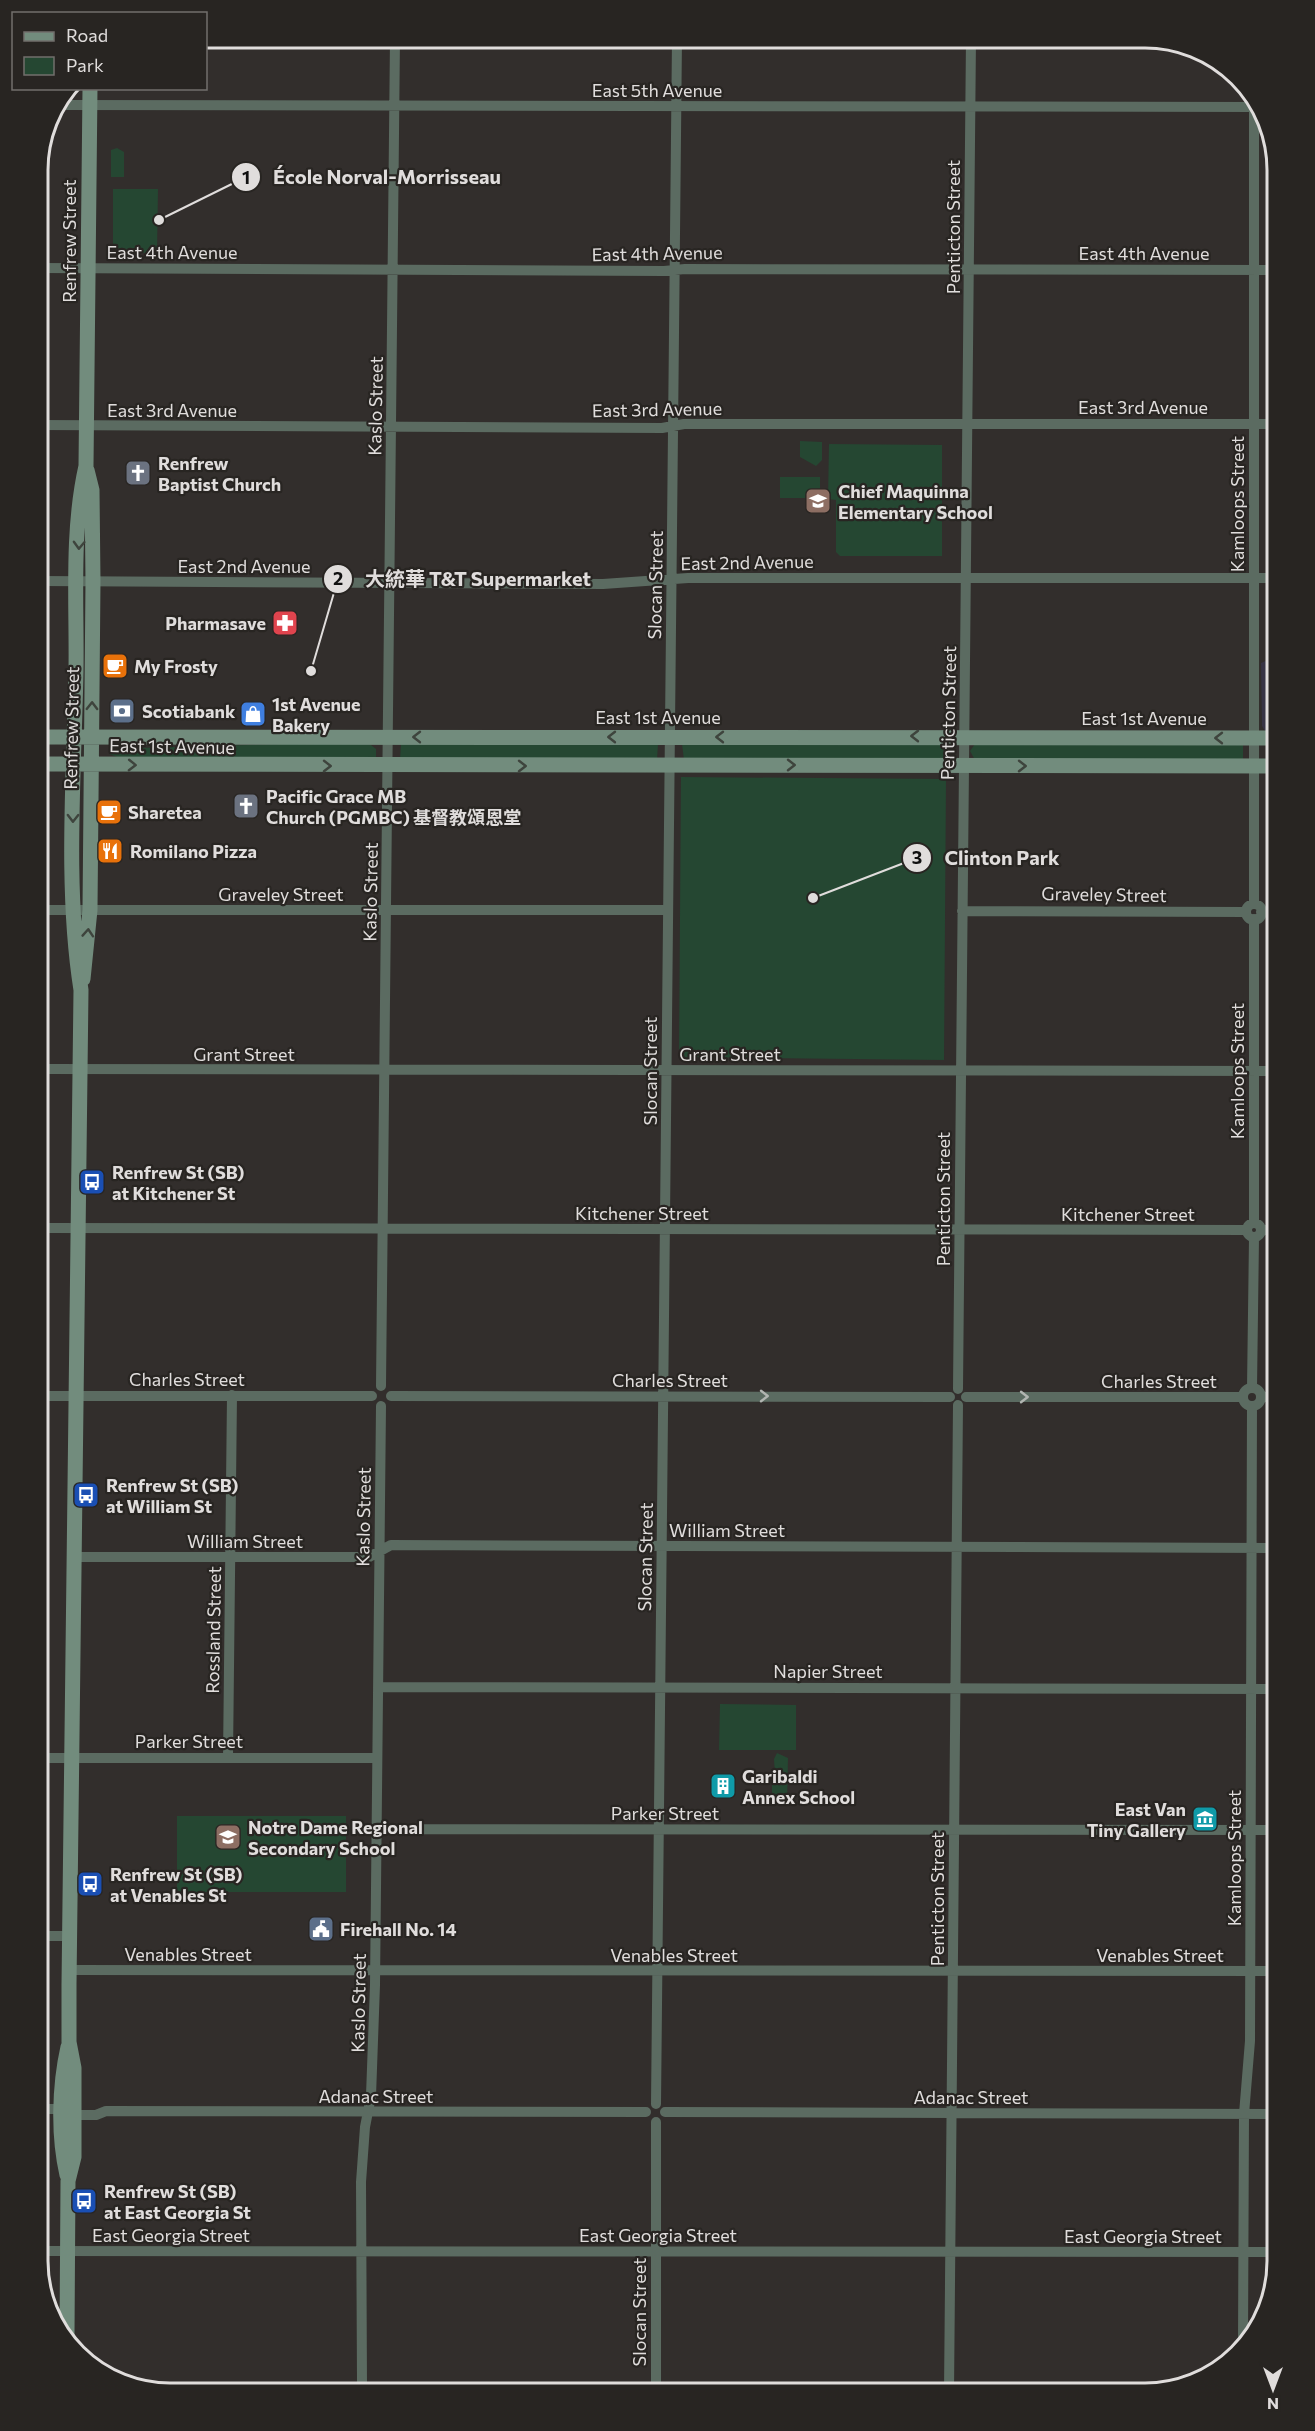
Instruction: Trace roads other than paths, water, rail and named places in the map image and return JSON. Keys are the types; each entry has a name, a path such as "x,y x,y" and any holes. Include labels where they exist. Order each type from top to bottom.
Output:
{"street":[{"name":"Kaslo Street","path":"381,1386 395,48"},
{"name":"Slocan Street","path":"656,2104 677,48"},
{"name":"Penticton Street","path":"949,2383 971,48"},
{"name":"Renfrew Street","path":"82,910 74,738 92,490 86,466 90,90"},
{"name":"East 5th Avenue","path":"67,105 1248,106"},
{"name":"Kamloops Street","path":"1252,1388 1255,118"},
{"name":"East 4th Avenue","path":"48,268 1267,270"},
{"name":"East 3rd Avenue","path":"48,425 391,427 1267,424"},
{"name":"East 2nd Avenue","path":"48,581 603,584 672,579 1267,578"},
{"name":"Renfrew Street","path":"67,2326 68,2181 74,2157 63,2070 69,2042 70,1970 72,1557 81,990 76,961 82,910 91,739 85,581"},
{"name":"East 1st Avenue","path":"48,737 1267,738"},
{"name":"East 1st Avenue","path":"48,764 1267,766"},
{"name":"Graveley Street","path":"48,910 668,910"},
{"name":"Graveley Street","path":"962,911 1267,912"},
{"name":"Grant Street","path":"48,1069 1267,1071"},
{"name":"Kitchener Street","path":"48,1228 1267,1230"},
{"path":"381,1386 387,1388 391,1396 389,1402 381,1406 373,1402 372,1396 375,1388 381,1386"},
{"path":"1252,1388 1259,1390 1262,1397 1259,1404 1252,1406 1246,1404 1243,1397 1246,1391 1252,1388"},
{"name":"Rossland Street","path":"228,1758 232,1395"},
{"name":"Charles Street","path":"48,1396 372,1396"},
{"name":"Charles Street","path":"391,1396 1243,1397"},
{"path":"1262,1397 1267,1397"},
{"name":"Kaslo Street","path":"362,2383 361,2182 374,2052 381,1406"},
{"name":"Kamloops Street","path":"1244,2332 1244,2114 1249,2063 1250,1971 1252,1406"},
{"name":"William Street","path":"72,1557 369,1557 392,1545 1267,1548"},
{"name":"Napier Street","path":"378,1687 1267,1689"},
{"name":"Parker Street","path":"48,1758 377,1758"},
{"name":"Parker Street","path":"376,1829 1267,1830"},
{"path":"48,1936 70,1936"},
{"name":"Venables Street","path":"70,1970 1267,1971"},
{"path":"656,2104 662,2106 664,2112 662,2119 656,2122 649,2119 646,2112 649,2106 656,2104"},
{"name":"Adanac Street","path":"48,2110 96,2115 106,2112 646,2112"},
{"name":"Adanac Street","path":"48,2113 68,2112"},
{"name":"Adanac Street","path":"664,2112 1267,2114"},
{"name":"Slocan Street","path":"656,2122 656,2383"},
{"name":"East Georgia Street","path":"48,2251 1267,2252"}],"place":[{"name":"École Norval-Morrisseau","path":"159,220"},
{"name":"Renfrew Baptist Church","path":"138,473"},
{"name":"Chief Maquinna Elementary School","path":"818,501"},
{"name":"Pharmasave","path":"285,623"},
{"name":"My Frosty","path":"115,666"},
{"name":"大統華 T&T Supermarket","path":"311,671"},
{"name":"Scotiabank","path":"122,711"},
{"name":"1st Avenue Bakery","path":"253,714"},
{"name":"Pacific Grace MB Church (PGMBC) 基督教頌恩堂","path":"246,806"},
{"name":"Sharetea","path":"109,812"},
{"name":"Romilano Pizza","path":"110,851"},
{"name":"Clinton Park","path":"813,898"},
{"name":"Renfrew St (SB) at Kitchener St","path":"92,1182"},
{"name":"Renfrew St (SB) at William St","path":"86,1495"},
{"name":"Garibaldi Annex School","path":"723,1786"},
{"name":"East Van Tiny Gallery","path":"1205,1819"},
{"name":"Notre Dame Regional Secondary School","path":"228,1837"},
{"name":"Renfrew St (SB) at Venables St","path":"90,1884"},
{"name":"Firehall No. 14","path":"321,1929"},
{"name":"Renfrew St (SB) at East Georgia St","path":"84,2201"}]}
